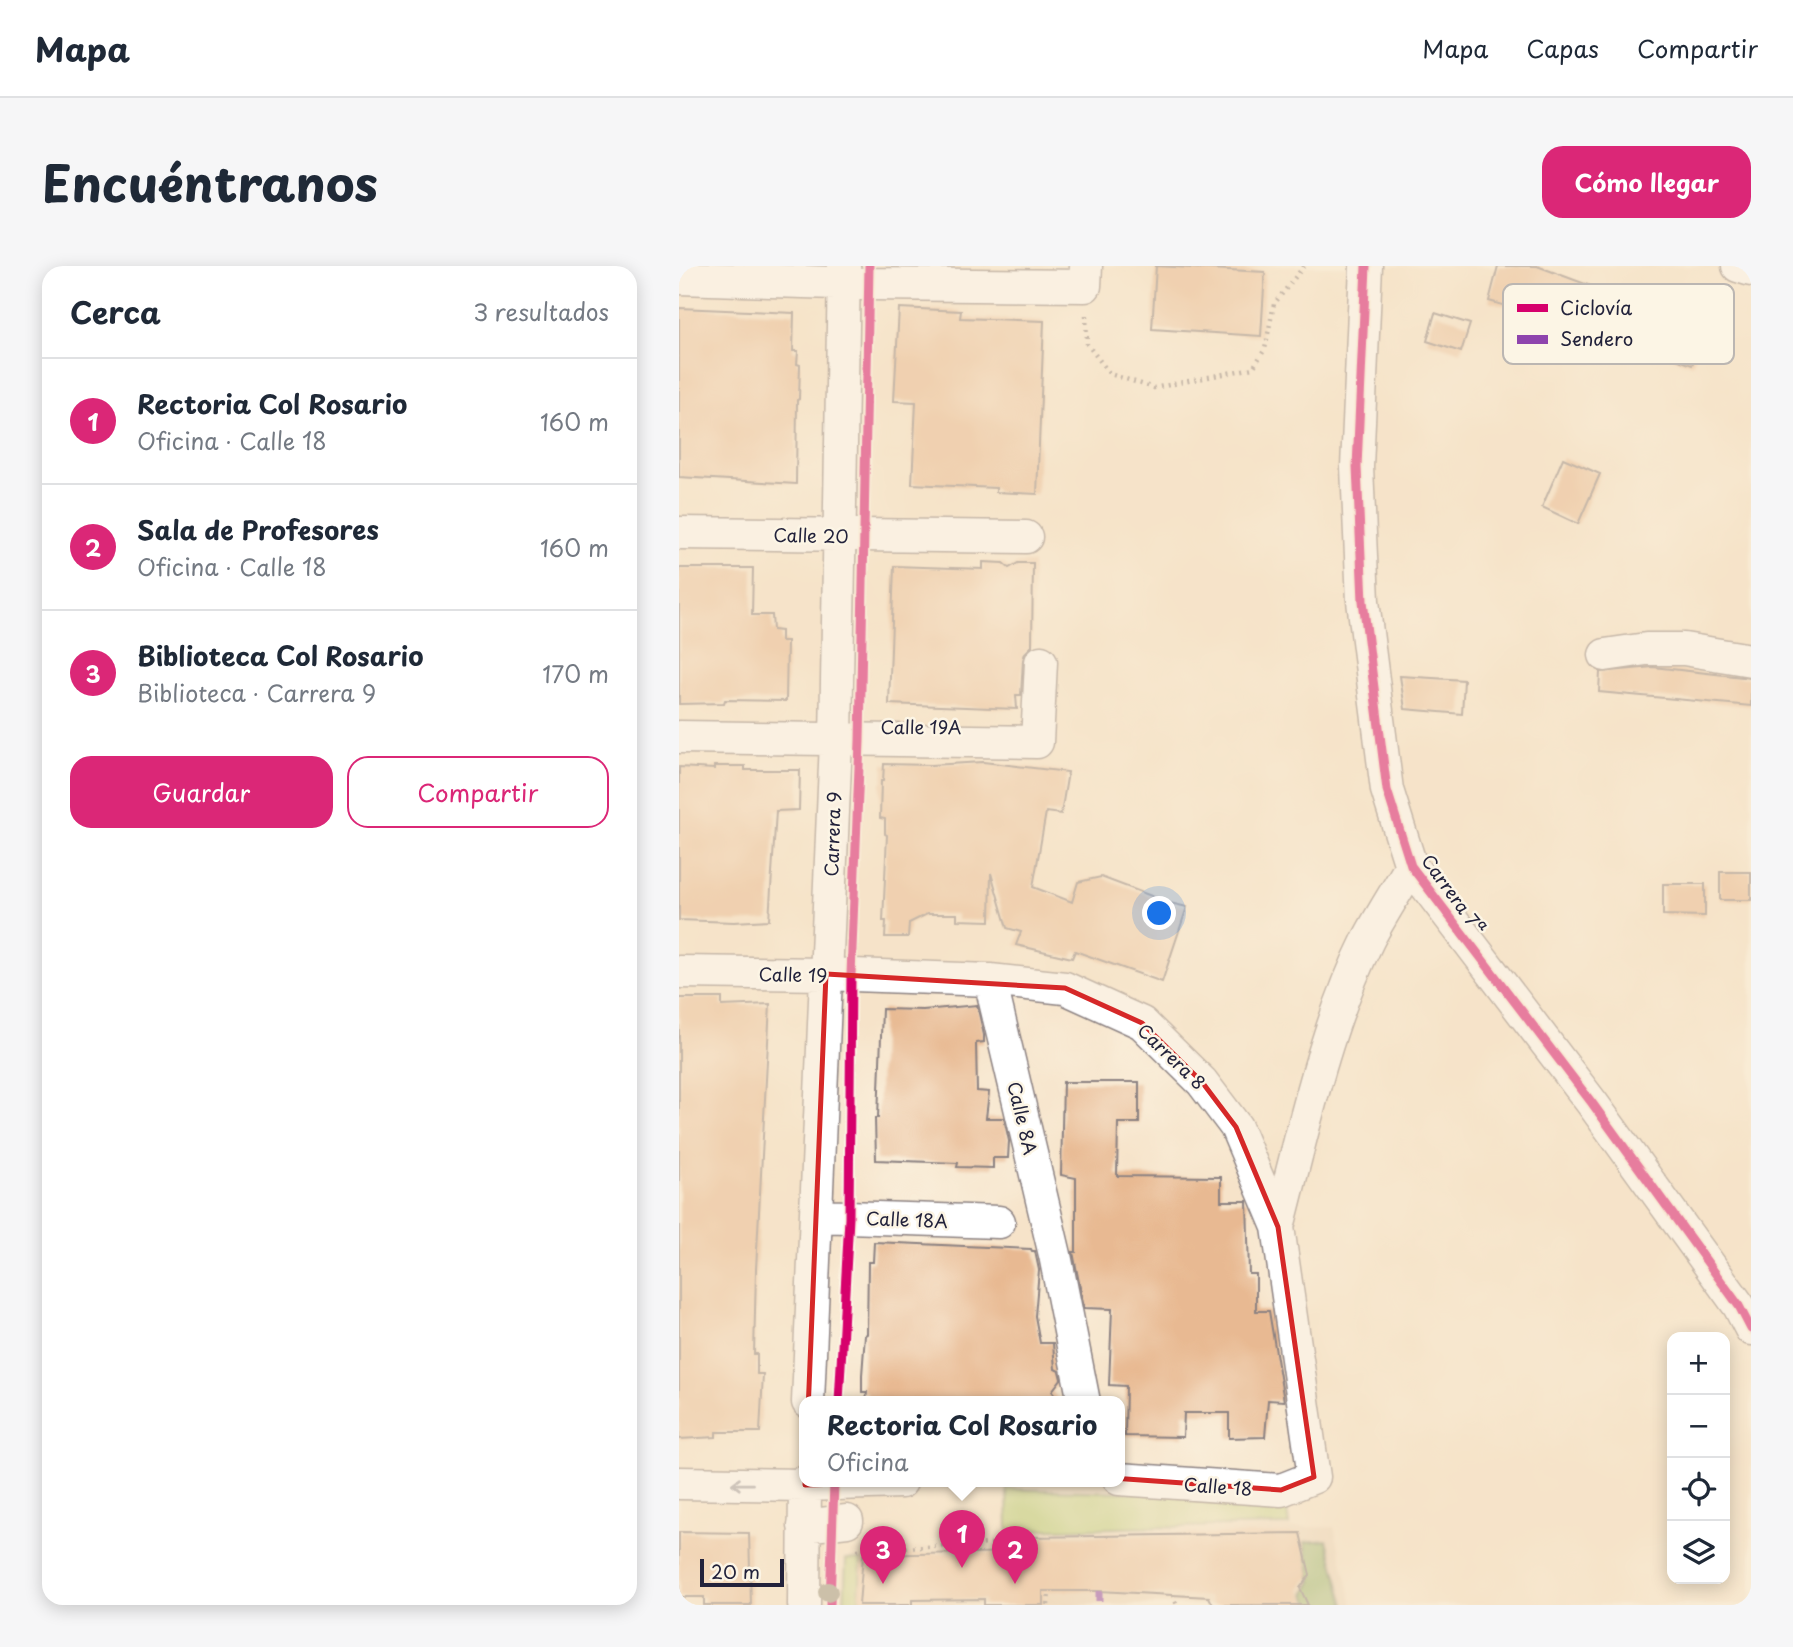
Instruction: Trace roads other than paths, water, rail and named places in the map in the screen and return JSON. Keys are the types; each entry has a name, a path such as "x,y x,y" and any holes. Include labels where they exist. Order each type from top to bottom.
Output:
{"street":[{"name":"Carrera 7ª","path":"1366,266 1357,467 1363,601 1387,790 1411,866 1592,1103 1738,1306 1751,1329"},
{"path":"1738,266 1751,270"},
{"path":"679,278 844,275 1086,276"},
{"name":"Carrera 9","path":"808,1396 836,741 844,275"},
{"name":"Calle 20","path":"679,533 1026,537"},
{"path":"1605,655 1646,649 1684,649 1751,660"},
{"name":"Calle 19A","path":"679,737 1037,743 1041,662"},
{"name":"Carrera 8","path":"1278,1227 1317,1081 1347,990 1368,940 1411,866"},
{"name":"Calle 19","path":"679,972 990,980"},
{"name":"Carrera 8","path":"990,980 1065,988 1142,1023 1202,1082 1236,1128 1278,1227 1314,1477"},
{"name":"Calle 8A","path":"990,980 1055,1255 1083,1396"},
{"name":"Calle 18A","path":"816,1216 999,1222"},
{"name":"Calle 18","path":"1125,1479 1281,1490 1314,1477"},
{"path":"679,1483 799,1483"},
{"path":"804,1605 805,1487"},
{"path":"804,1526 849,1536"}],"place":[{"name":"Rectoria Col Rosario","path":"962,1568"},
{"name":"Biblioteca Col Rosario","path":"883,1584"},
{"name":"Sala de Profesores","path":"1015,1584"}]}
